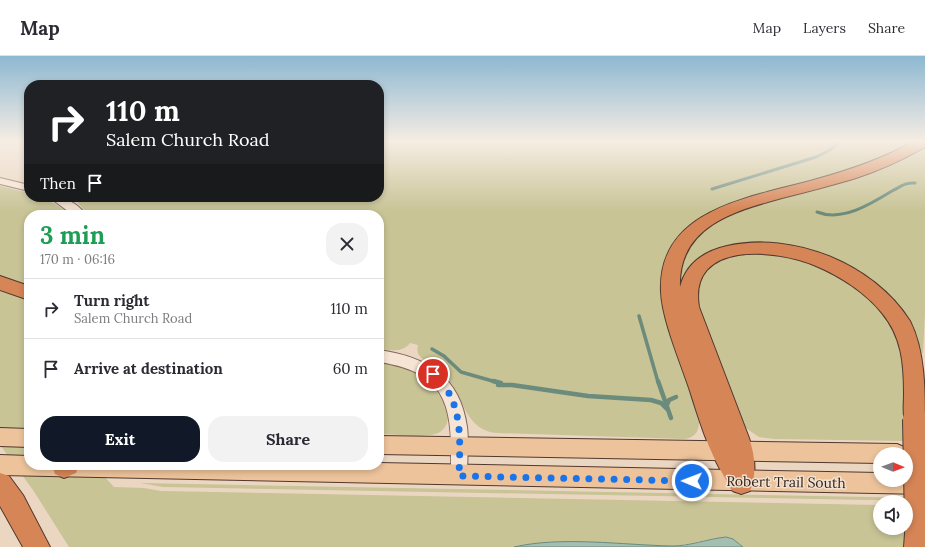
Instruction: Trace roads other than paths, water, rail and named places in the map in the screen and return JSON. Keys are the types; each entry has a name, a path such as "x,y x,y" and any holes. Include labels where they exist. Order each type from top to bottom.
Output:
{"highway":[{"path":"732,452 672,303 670,276 680,245 697,227 718,214 878,165"},
{"path":"741,482 694,323 689,298 691,280 699,267 711,257 735,249 773,248 807,256 846,273 877,296 898,319 910,345 913,372 917,535"},
{"path":"0,283 24,291"},
{"path":"0,485 14,504 37,547"}],"main road":[{"path":"0,437 24,438"},
{"path":"384,445 873,454"},
{"path":"913,454 925,454"},
{"name":"Robert Trail South","path":"0,465 24,465"},
{"name":"Robert Trail South","path":"187,470 741,482 925,484"}],"street":[{"path":"0,181 24,187"},
{"path":"65,203 74,210"},
{"path":"384,357 413,362 426,369 441,382 451,398 460,427 459,476"}],"waterway":[{"path":"712,189 790,165"},
{"path":"817,212 827,215 846,213 866,206 903,185 915,183"},
{"path":"639,316 658,382"},
{"path":"432,349 444,356 461,372 496,382"},
{"path":"493,381 501,383"},
{"path":"658,381 667,406"},
{"path":"498,385 512,385 588,396 651,400 661,403 667,409"},
{"path":"667,406 669,400 676,397"},
{"path":"667,406 671,418"}]}
